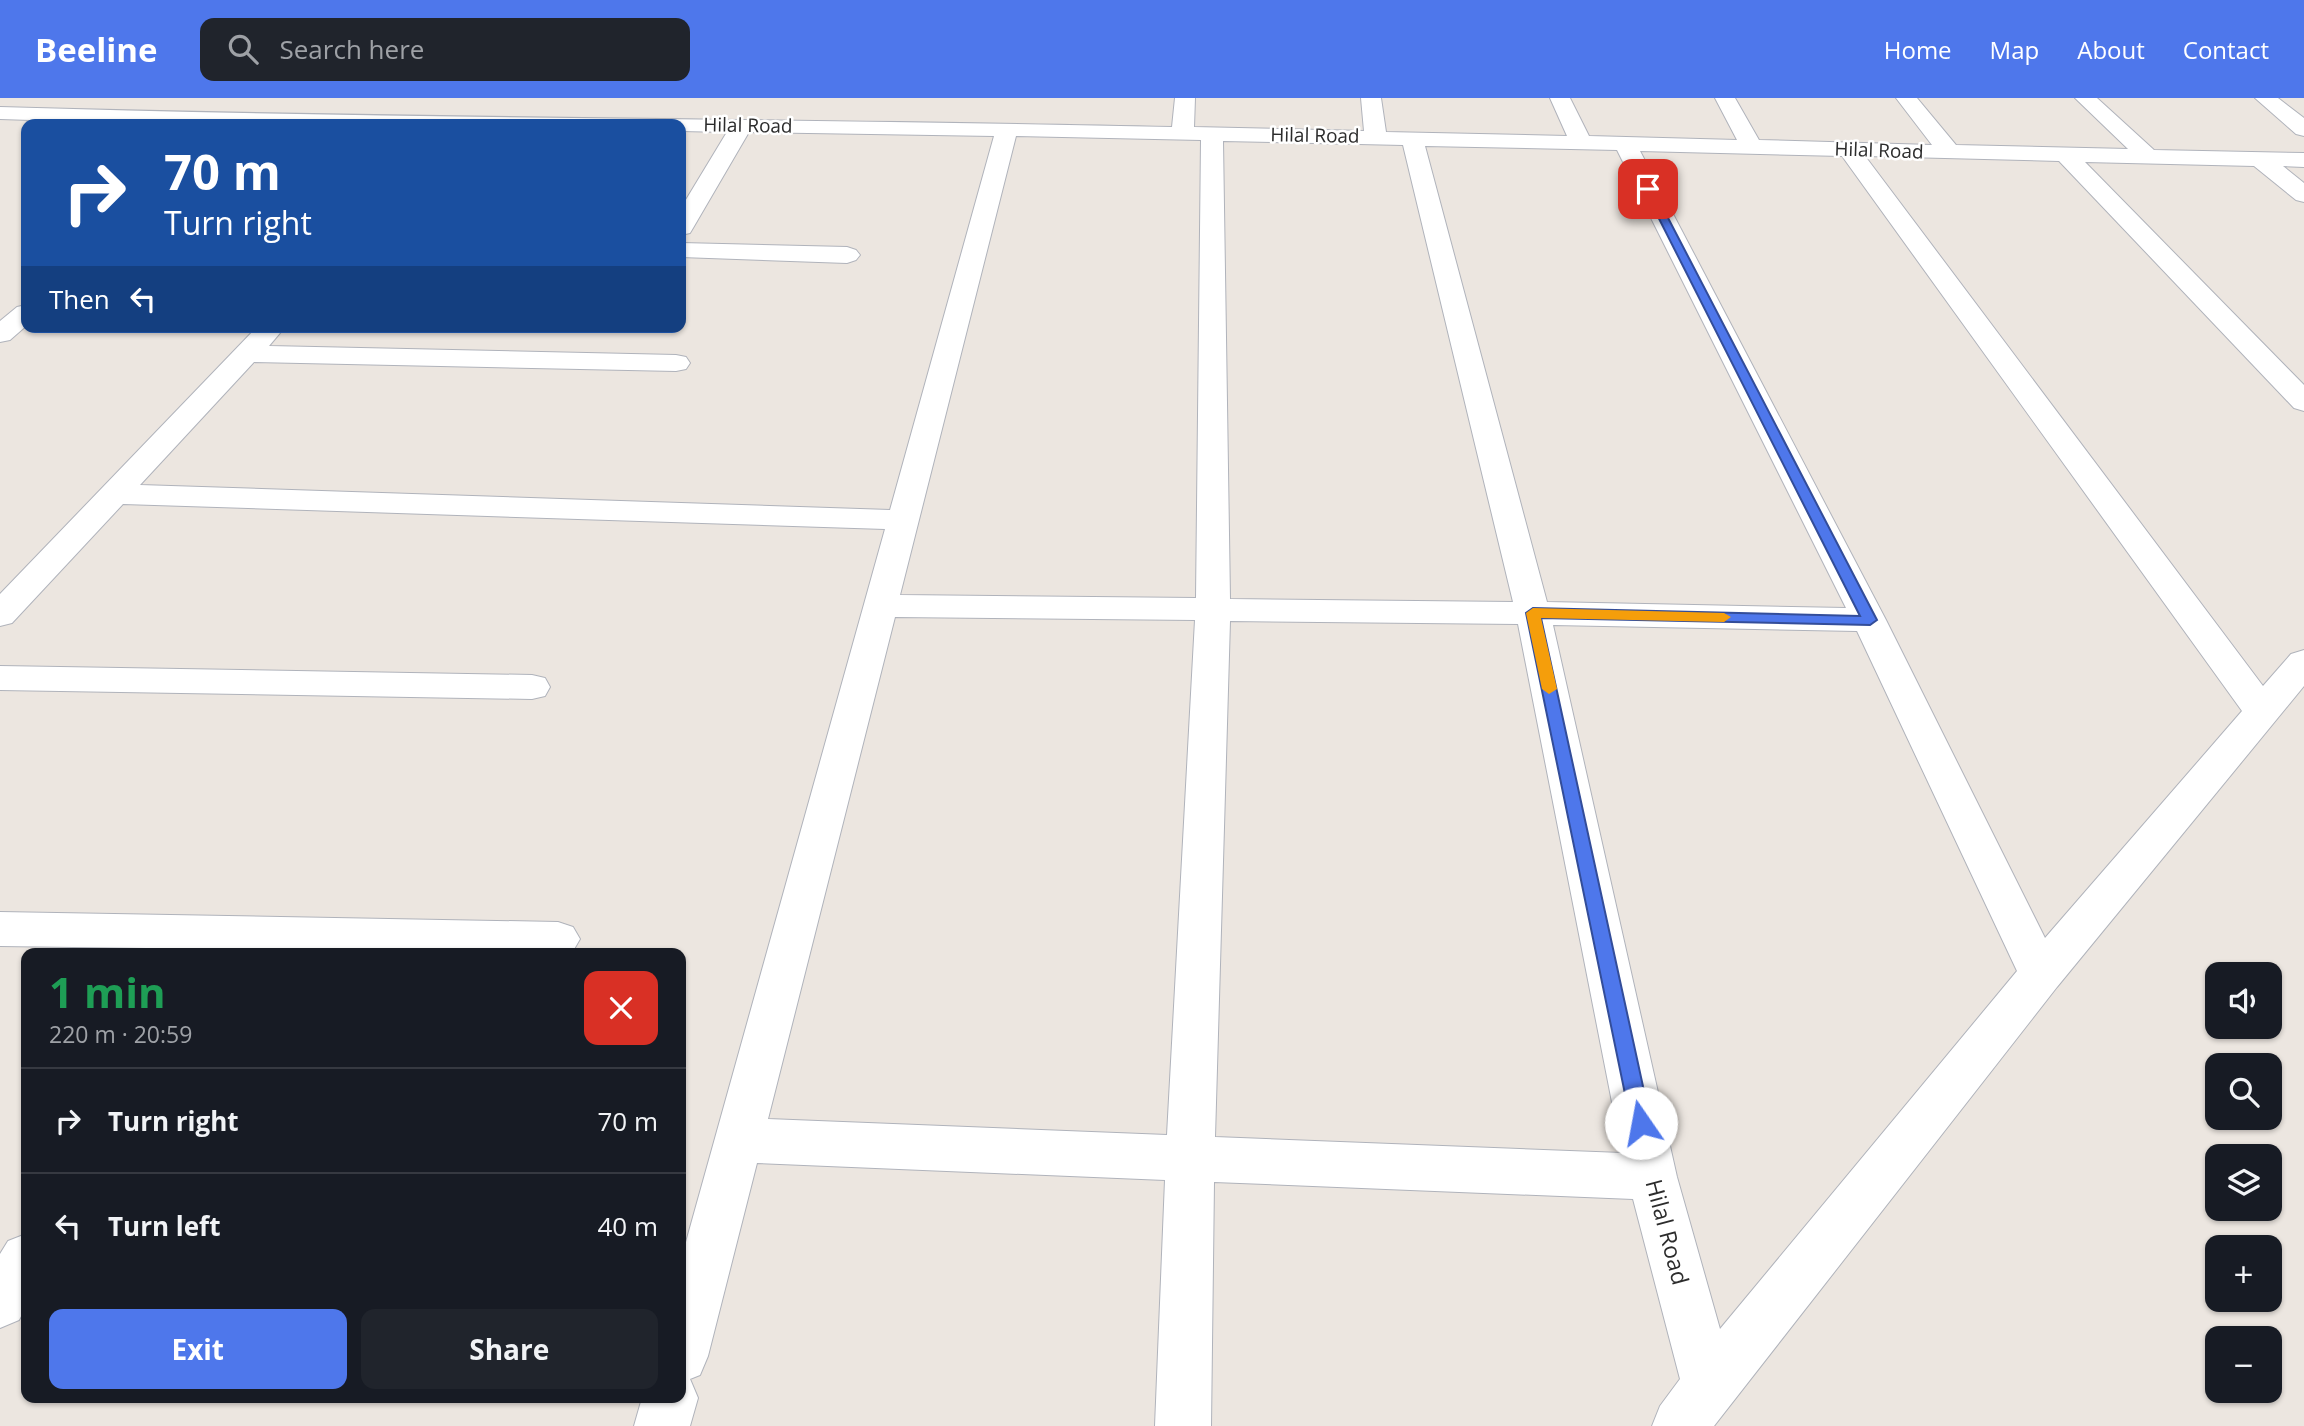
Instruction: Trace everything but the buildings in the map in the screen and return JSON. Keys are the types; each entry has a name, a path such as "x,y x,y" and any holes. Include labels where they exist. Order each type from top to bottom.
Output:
{"street":[{"path":"79,115 103,98"},
{"path":"1183,1426 1190,1159 1213,611 1197,133 1185,98"},
{"path":"1371,98 1394,137"},
{"path":"1560,98 1580,141"},
{"path":"1725,98 1751,146"},
{"path":"1906,98 1950,152"},
{"path":"2085,98 2148,156"},
{"path":"2265,98 2304,129"},
{"name":"Hilal Road","path":"0,113 181,119"},
{"name":"Hilal Road","path":"686,125 743,125 912,117 1007,129 2304,160"},
{"path":"686,220 743,125"},
{"path":"686,1337 1007,129"},
{"name":"Hilal Road","path":"1394,137 1533,613 1652,1177 1709,1385"},
{"path":"1624,142 1870,620 2041,974"},
{"path":"1848,149 2262,711"},
{"path":"2066,155 2304,402"},
{"path":"2259,158 2304,195"},
{"path":"686,250 847,255"},
{"path":"0,334 21,317"},
{"path":"0,615 266,333"},
{"path":"247,354 676,363"},
{"path":"116,494 904,520"},
{"path":"881,606 1533,613 1870,620"},
{"path":"1680,1426 1709,1385 2041,974 2304,662"},
{"path":"0,678 532,687"},
{"path":"0,929 558,939"},
{"path":"738,1140 1652,1177"},
{"path":"0,1302 21,1267"},
{"path":"662,1426 669,1403"}],"slow traffic":[{"path":"1549,689 1533,613 1724,617"}],"route":[{"path":"1641,1123 1533,613 1870,620 1648,189"}]}
